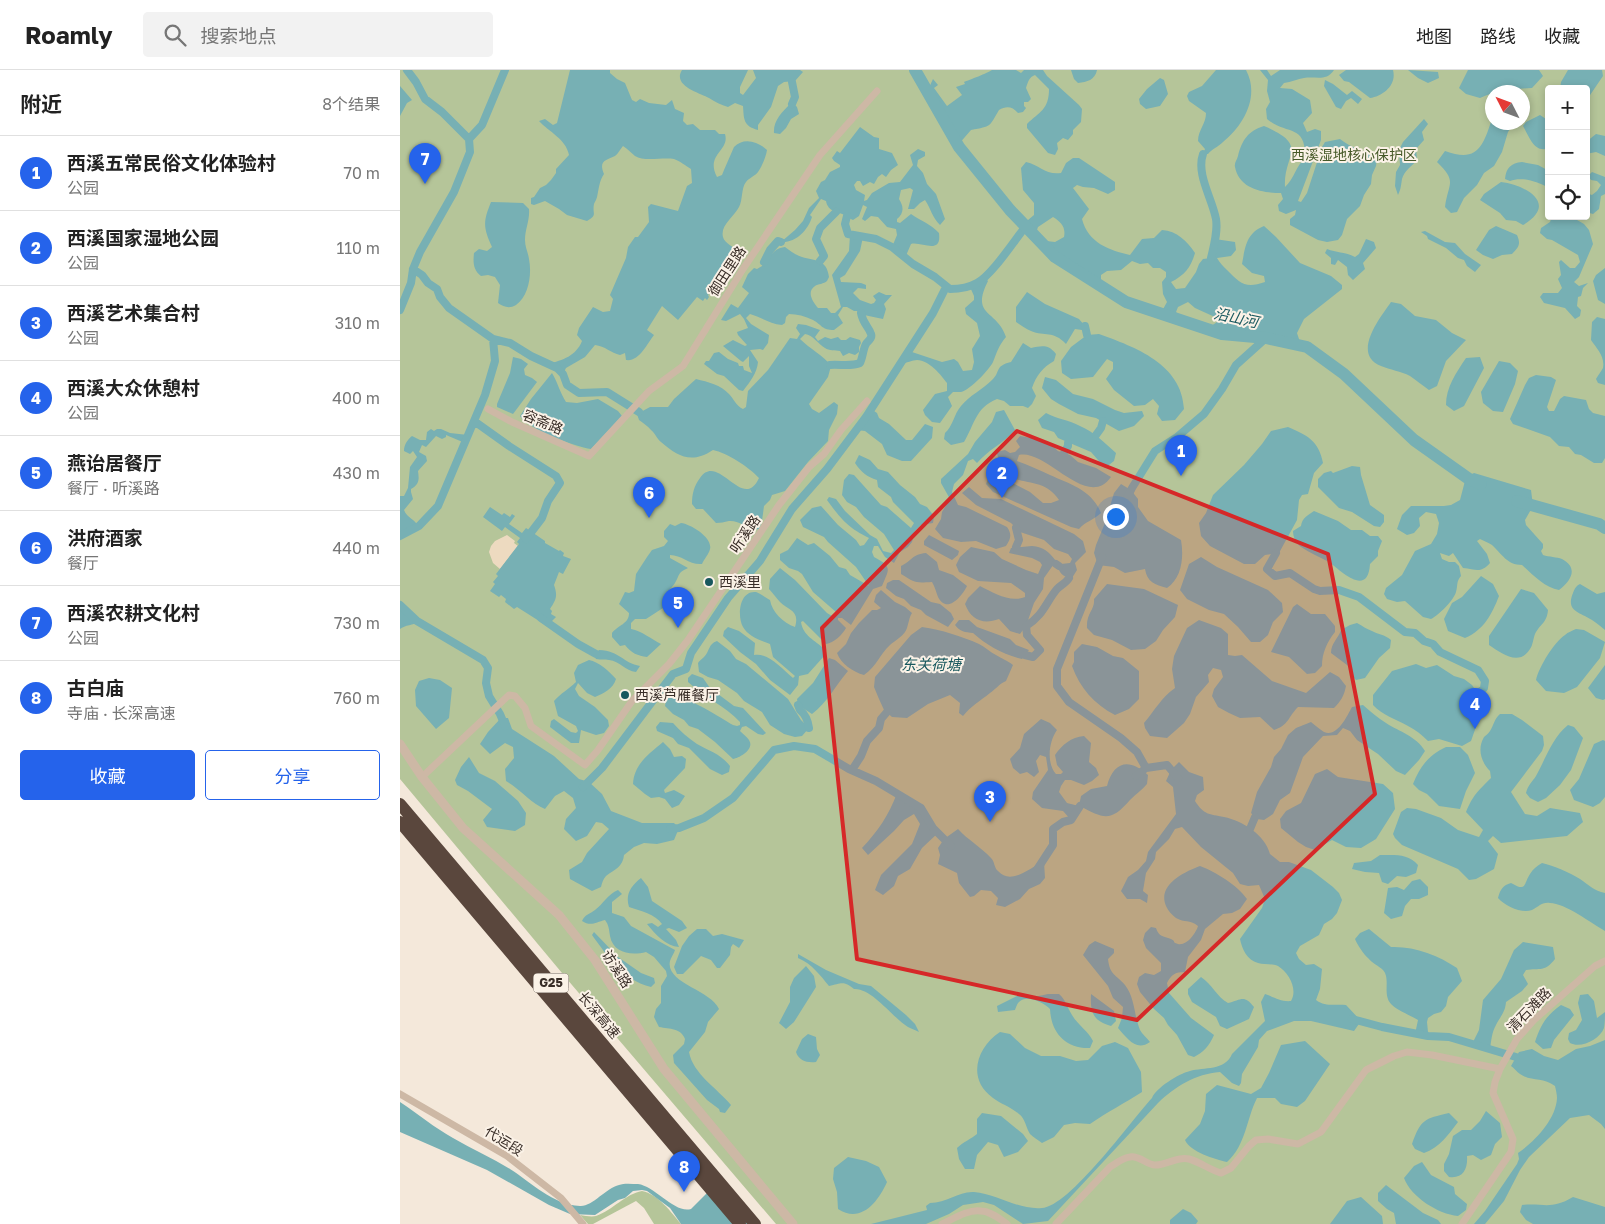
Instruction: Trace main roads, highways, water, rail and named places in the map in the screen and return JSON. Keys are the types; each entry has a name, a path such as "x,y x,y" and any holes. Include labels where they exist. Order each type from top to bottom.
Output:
{"highway":[{"name":"长深高速","path":"400,804 755,1224"},
{"name":"长深高速","path":"400,822 740,1224"}],"water":[{"path":"570,70 610,70 610,73 625,83 632,100 636,102 640,99 649,103 666,105 672,100 675,109 684,113 683,121 687,125 693,124 700,130 715,130 719,134 725,134 726,140 714,163 717,177 722,175 734,147 738,144 746,141 755,142 767,150 758,172 744,185 739,207 724,229 724,239 740,252 732,260 729,258 722,266 724,268 718,277 720,278 708,295 707,300 705,298 703,301 697,297 678,320 662,306 647,330 654,335 642,352 635,358 626,360 625,353 620,355 595,345 585,357 566,368 563,374 557,368 548,364 573,354 582,341 577,335 579,328 593,307 603,312 610,311 613,299 610,295 626,258 628,247 649,222 648,207 651,204 678,211 687,186 692,183 691,169 678,161 674,159 639,158 623,146 616,155 603,163 602,169 604,174 594,204 594,216 587,221 567,215 545,201 534,205 531,204 531,198 551,180 556,173 556,169 569,155 561,140 539,121 545,119 553,125 557,123"},
{"path":"682,70 748,70 740,87 740,93 743,95 756,78 753,70 800,70 803,72 795,81 784,82 778,86 771,107 758,125 758,130 749,126 745,121 743,106 735,103 728,107 684,85 680,76"},
{"path":"992,70 1016,70 1021,73 1024,70 1043,70 1082,109 1081,122 1073,130 1073,134 1068,140 1063,138 1057,143 1058,149 1055,155 1048,153 1027,128 1027,124 1045,106 1049,96 1049,89 1035,75 1030,78 1026,88 1031,99 1028,102 1024,102 1026,108 1023,112 1018,113 1009,107 999,110 989,125 971,130 958,145 927,92 933,79 938,85 934,88 947,106 962,95 956,87"},
{"path":"1071,70 1097,70 1090,80 1078,83 1074,79"},
{"path":"1216,70 1246,70 1250,80 1250,100 1243,119 1231,135 1208,154 1203,154 1205,149 1198,141 1206,113 1189,101 1187,96 1189,92 1202,86"},
{"path":"1260,70 1267,70 1271,76 1280,70 1334,70 1328,76 1302,78 1284,83 1280,88 1292,89 1310,100 1312,113 1303,123 1307,132 1315,129 1321,131 1321,140 1298,201 1301,202 1307,193 1325,142 1340,139 1377,158 1371,184 1360,206 1347,219 1342,235 1338,240 1327,242 1318,240 1290,225 1290,219 1295,215 1296,210 1286,214 1279,211 1278,205 1283,199 1281,193 1260,191 1253,188 1241,180 1237,174 1235,164 1241,145 1250,133 1264,126 1287,139 1291,145 1285,176 1285,187 1305,158 1304,147 1299,135 1267,119 1266,109 1270,102 1267,91 1268,80"},
{"path":"1346,70 1393,70 1394,75 1388,89 1380,95 1370,98 1349,82 1344,81 1339,75"},
{"path":"1408,70 1438,72 1439,78 1428,83"},
{"path":"1468,70 1539,70 1543,76 1532,88 1530,88 1530,85 1485,85 1485,96 1480,98 1466,94 1459,88"},
{"path":"1568,70 1602,70 1603,76 1590,95 1590,85 1561,85"},
{"path":"1160,78 1164,80 1168,94 1160,106 1146,109 1140,104 1139,99"},
{"path":"1325,80 1347,95 1352,91 1362,99 1358,104 1351,98 1346,101 1341,109 1336,107 1324,86"},
{"path":"400,86 412,100 407,103 400,116"},
{"path":"793,103 797,107 799,114 791,119 780,134 774,133 779,117"},
{"path":"1540,115 1545,118 1545,149 1536,146 1525,130 1530,130 1530,120"},
{"path":"1424,119 1428,124 1422,132 1424,140 1416,149 1417,160 1403,176 1398,195 1395,186 1396,172 1400,165 1399,150 1403,142"},
{"path":"860,127 874,137 879,138 879,149 892,153 898,165 886,177 882,174 878,177 874,184 870,182 863,186 860,181 857,181 854,185 856,190 865,195 864,201 872,193 889,183 900,182 913,165 910,155 918,149 925,152 925,156 918,160 917,166 923,173 927,184 936,194 945,219 940,225 925,200 914,209 908,209 913,190 910,188 901,190 899,199 902,210 897,222 900,223 911,214 929,225 939,233 939,240 934,246 911,244 905,258 892,247 897,235 896,229 887,227 878,217 871,216 865,221 862,219 867,207 863,205 859,216 853,220 831,209 826,201 821,199 810,215 812,217 808,227 801,235 792,240 781,242 803,221 809,208 819,198 816,191 821,182 825,180 830,172 840,167 832,158 837,151 840,153"},
{"path":"1488,130 1509,130 1502,152 1494,166 1484,173 1477,185 1464,198 1457,212 1451,213 1445,207 1450,179 1437,162 1445,151 1465,155 1478,150"},
{"path":"1596,134 1605,136 1605,156 1596,152 1590,153 1590,139"},
{"path":"1073,158 1079,158 1115,182 1115,190 1108,194 1094,188 1077,185 1073,188 1089,209 1082,219 1094,240 1114,251 1130,255 1142,239 1154,238 1162,230 1177,235 1192,249 1195,253 1192,262 1184,273 1171,282 1176,289 1185,288 1203,259 1211,258 1215,239 1235,242 1236,250 1231,256 1217,258 1239,281 1248,285 1265,282 1264,276 1252,273 1242,264 1247,242 1253,233 1264,226 1300,263 1331,276 1342,285 1342,289 1304,319 1297,333 1301,345 1266,338 1222,334 1207,329 1217,322 1217,318 1195,308 1188,302 1178,307 1176,312 1181,320 1162,311 1167,302 1163,294 1162,282 1166,277 1166,272 1160,268 1153,268 1148,263 1140,264 1132,261 1121,270 1107,271 1101,275 1101,286 1055,257 1042,243 1046,241 1055,242 1064,237 1064,228 1058,221 1053,217 1038,227 1035,236 1022,222 1034,215 1034,203 1023,190 1021,168 1026,162 1051,173 1061,173 1066,163"},
{"path":"1522,162 1538,165 1545,169 1545,186 1530,180 1510,181 1505,179 1510,167"},
{"path":"1592,172 1605,177 1605,194 1601,196 1599,209 1593,214 1590,213 1590,194 1597,191 1601,185 1597,181 1591,180 1590,174"},
{"path":"1501,182 1520,187 1535,197 1538,203 1538,210 1523,225 1516,221 1506,220 1500,213 1480,200 1484,194"},
{"path":"491,202 523,203 529,209 525,245 529,256 530,278 524,296 516,305 511,307 498,303 500,285 495,277 481,276 474,266 474,253 479,249 487,251 492,247 485,224"},
{"path":"1551,220 1577,220 1589,230 1593,244 1579,277 1574,282 1579,286 1588,283 1583,288 1581,296 1578,297 1577,306 1581,310 1580,316 1575,319 1565,308 1544,303 1540,297 1543,293 1558,293 1562,288 1558,279 1561,275 1559,262 1561,260 1570,268 1575,268 1580,262 1578,255 1547,239 1540,233 1541,228"},
{"path":"1496,226 1517,235 1519,243 1512,254 1502,255 1493,259 1476,250 1489,230"},
{"path":"1425,231 1445,242 1455,243 1465,254 1481,265 1475,272 1467,266 1464,260 1428,239 1421,232"},
{"path":"850,235 863,237 860,251 845,275 840,278 841,282 866,285 866,289 858,288 853,293 860,300 871,304 876,300 873,296 879,292 892,295 884,304 886,309 883,319 864,315 859,311 843,307 838,315 843,323 834,330 830,330 804,316 789,314 782,325 750,314 746,318 751,324 769,335 768,343 763,350 750,350 758,362 753,377 743,391 739,390 724,376 717,374 704,364 706,361 709,361 714,353 719,352 728,359 738,363 739,366 743,366 744,370 752,373 749,366 749,356 743,362 723,346 733,340 745,346 747,345 737,332 748,328 744,319 740,314 726,321 721,320 731,304 738,308 749,293 742,287 748,274 754,268 757,269 762,266 766,258 769,258 780,248 785,247 793,253 820,262 826,267 829,277 827,281 812,288 811,297 818,308 827,308 831,313 835,313 841,307 832,275 849,251"},
{"path":"1366,239 1374,242 1376,248 1363,263 1365,269 1353,280 1348,275 1347,267 1338,260 1335,265 1331,264 1331,258 1325,253 1327,249 1355,257 1359,254"},
{"path":"1605,268 1605,304 1598,300 1593,281 1596,275"},
{"path":"984,277 988,281 983,293 983,307 1002,328 1006,337 991,366 974,384 961,392 953,392 948,397 952,406 940,423 932,422 923,410 935,394 947,391 947,383 926,362 914,360 901,364 909,351 942,362 954,359 963,371 972,370 974,362 972,349 980,336 977,323 966,314 965,308 974,300 970,287"},
{"path":"1027,292 1045,304 1079,319 1085,326 1082,330 1075,329 1066,344 1053,335 1036,333 1027,329 1016,322 1016,307"},
{"path":"1391,302 1401,304 1415,316 1436,320 1452,333 1466,340 1446,361 1437,386 1429,390 1410,376 1381,366 1372,360 1368,353 1368,345 1375,326"},
{"path":"1597,317 1605,319 1605,385 1598,383 1596,379 1603,368 1603,360 1591,340 1592,322"},
{"path":"798,324 820,330 815,337 818,341 825,337 831,339 838,337 841,340 846,340 850,337 860,340 861,343 859,352 855,355 849,353 843,356 840,351 827,349 808,335 805,334 800,339 831,366 828,377 809,404 812,409 819,413 834,402 838,405 837,414 829,430 828,441 785,491 772,495 764,506 759,529 753,530 735,521 716,523 703,509 696,509 692,504 694,490 700,478 707,472 715,472 746,489 753,487 759,478 738,461 713,450 692,458 673,452 639,420 637,414 650,407 668,407 696,379 722,388 743,409 746,407 748,391 768,370 790,338 797,339 800,334 796,328"},
{"path":"1099,334 1141,352 1166,369 1175,380 1181,393 1184,409 1175,420 1162,421 1157,414 1159,406 1153,399 1145,405 1134,406 1114,390 1106,379 1113,369 1113,362 1107,359 1093,377 1071,379 1062,373 1061,361 1071,347 1087,335"},
{"path":"1023,343 1031,348 1047,347 1056,354 1054,361 1040,372 1032,388 1036,396 1032,404 1028,408 1010,406 1004,401 997,399 984,407 976,417 964,442 951,445 944,439 945,433 959,409 995,377 1002,365 1011,362"},
{"path":"513,357 521,359 528,364 524,369 525,375 537,382 513,414 497,407 497,404 510,373"},
{"path":"1480,357 1484,368 1464,406 1454,411 1446,405 1446,398 1452,380 1466,358"},
{"path":"1499,361 1510,363 1518,371 1515,384 1503,412 1493,411 1483,403 1481,392"},
{"path":"552,373 566,402 577,403 598,399 618,411 622,416 591,449 552,437 532,426 520,416"},
{"path":"1536,375 1551,377 1556,380 1547,407 1549,411 1554,411 1560,399 1564,396 1586,400 1589,409 1593,413 1605,416 1605,458 1602,463 1594,463 1581,455 1575,454 1569,447 1559,446 1550,437 1513,424 1510,419 1525,385 1529,378"},
{"path":"1045,377 1056,380 1073,394 1093,399 1124,413 1142,411 1144,416 1134,426 1119,431 1096,418 1078,414 1051,399 1042,388"},
{"path":"871,409 906,440 912,440 925,424 933,427 932,438 911,461 902,461 887,455 882,444 865,431 857,430"},
{"path":"1004,410 1015,430 977,463 973,459 968,461 963,475 954,484 952,492 958,505 1007,527 1010,534 1009,541 1006,546 996,549 976,541 961,542 943,538 935,529 950,499 941,483 941,479 968,454 975,442 992,422 996,412"},
{"path":"1046,413 1085,428 1095,435 1116,453 1114,461 1105,468 1091,452 1058,438 1054,432 1042,428 1038,420"},
{"path":"1288,427 1306,436 1315,444 1319,449 1323,463 1314,473 1308,494 1302,495 1299,500 1297,520 1279,553 1265,555 1255,564 1244,564 1210,546 1201,536 1199,523 1206,513 1213,495 1244,465 1271,431"},
{"path":"431,429 434,431 441,429 450,433 468,435 465,443 446,435 442,439 436,436 426,447 422,445 419,452 426,456 427,461 418,471 418,481 411,489 413,499 404,510 418,526 400,536 400,496 404,496 408,488 410,467 417,457 413,451 410,454 404,451 405,447 407,441 412,436 420,440 426,440 427,432"},
{"path":"1020,436 1050,444 1058,451 1070,455 1078,462 1096,468 1111,477 1101,486 1090,487 1030,456 1019,455 1017,461 1080,489 1092,499 1101,513 1079,529 993,492 986,484 988,479 1009,481 1030,492 1043,503 1059,500 1053,493 1038,484 1013,478 998,470 1000,461 996,452 1005,450 1010,453 1015,452 1020,447 1016,441"},
{"path":"859,455 870,460 878,469 888,472 920,504 927,507 934,516 933,523 921,525 915,531 912,542 900,552 894,563 885,557 878,546 874,546 872,552 874,557 887,566 888,572 882,586 873,589 851,625 842,618 838,618 846,628 835,640 826,644 803,621 801,622 804,631 824,649 825,655 808,674 799,676 798,685 790,695 770,680 756,664 723,636 724,631 728,627 739,631 755,643 754,655 770,659 793,678 795,676 773,657 770,644 755,638 745,630 741,623 740,611 746,595 756,592 770,600 773,609 779,616 786,623 795,627 795,614 780,602 769,589 770,579 780,568 795,580 827,613 835,616 836,612 813,592 802,574 789,568 780,560 780,554 788,550 797,538 808,545 814,543 830,556 839,567 846,569 850,575 869,586 856,567 824,537 803,527 800,520 812,508 821,506 860,546 864,545 869,538 845,522 827,500 829,497 836,499 845,511 870,535 877,539 883,551 891,553 894,550 884,534 864,517 856,507 847,502 842,495 844,480 849,474 854,475 881,505 887,507 911,528 914,523 893,502 891,497 878,487 877,480 867,476 857,466 855,463"},
{"path":"1352,466 1360,467 1370,505 1384,515 1384,522 1380,527 1374,526 1352,512 1339,508 1318,487 1318,479 1324,473 1331,471 1333,473"},
{"path":"1474,473 1531,490 1533,506 1525,520 1526,525 1543,544 1541,551 1543,555 1562,559 1570,566 1572,570 1570,579 1559,590 1549,587 1522,565 1512,563 1492,545 1480,539 1477,541 1487,554 1490,563 1483,569 1463,568 1453,553 1449,556 1440,553 1442,559 1455,562 1459,566 1461,576 1452,599 1446,607 1431,619 1423,617 1405,601 1397,602 1387,599 1384,594 1386,588 1402,575 1415,551 1431,544 1437,534 1439,523 1436,514 1426,512 1419,518 1420,526 1414,533 1407,535 1397,529 1402,515 1411,506 1444,506 1451,505 1460,500 1466,477"},
{"path":"1121,484 1131,490 1138,499 1138,507 1148,521 1181,540 1181,567 1176,579 1167,588 1152,582 1145,569 1125,573 1114,567 1098,565 1094,553 1096,545 1114,493"},
{"path":"969,487 982,498 1001,499 1074,534 1083,541 1086,552 1075,563 1077,570 1072,578 1063,575 1058,567 1061,564 1070,563 1072,559 1068,554 1054,549 1044,540 1020,532 1011,523 976,505 962,493"},
{"path":"490,507 502,515 504,513 510,517 512,514 515,516 509,524 522,533 526,528 545,541 545,543 564,553 563,556 571,559 563,574 559,572 554,585 556,598 550,609 552,611 551,614 556,617 547,626 517,607 514,609 505,602 506,599 501,595 499,597 490,591 495,584 493,582 498,576 496,574 519,544 517,542 520,538 505,527 502,531 483,517"},
{"path":"1314,511 1338,521 1351,530 1362,530 1370,536 1378,536 1382,541 1378,556 1370,564 1368,574 1364,579 1359,581 1347,576 1329,562 1298,544 1294,538 1293,531 1301,526 1304,519"},
{"path":"681,523 705,536 710,545 709,551 702,564 670,555 670,558 688,568 680,573 675,583 665,595 663,608 646,619 635,619 631,623 631,629 643,633 661,644 647,657 641,656 632,652 625,645 620,646 612,637 614,630 629,617 629,613 619,604 625,592 634,591 636,574 652,550 664,546 668,541 664,537 664,531 670,524 675,526"},
{"path":"929,535 959,551 958,555 952,560 924,545 924,541"},
{"path":"1032,546 1046,551 1056,561 1044,578 1043,589 1034,603 1026,626 1020,634 1010,631 999,619 983,621 974,617 965,604 968,598 980,586 996,594 1014,599 1025,597 1025,593 1011,583 978,581 959,572 956,565 960,557 971,547 994,552 1002,559 1038,574 1042,565 1040,562 1032,558 1009,553 1011,548"},
{"path":"926,553 937,562 939,570 953,575 967,586 954,602 946,604 942,602 932,582 915,582 901,574 901,566 915,556"},
{"path":"1201,557 1217,567 1268,590 1282,603 1283,612 1273,622 1268,635 1260,642 1251,642 1224,614 1209,610 1187,599 1180,590 1189,564"},
{"path":"1481,576 1493,584 1499,596 1490,615 1477,631 1465,638 1448,631 1444,619 1452,603 1462,597"},
{"path":"899,580 931,602 940,604 951,613 954,619 948,627 911,606 904,599 896,596 886,588 887,583"},
{"path":"1107,584 1144,589 1178,605 1175,617 1156,641 1145,649 1131,650 1112,640 1094,635 1087,628 1088,619 1094,599"},
{"path":"1580,584 1597,594 1605,592 1605,630 1573,608 1571,599 1576,587"},
{"path":"1521,589 1534,593 1548,610 1545,621 1535,634 1530,649 1521,657 1515,658 1504,655 1489,645 1489,636"},
{"path":"881,590 912,613 904,633 890,645 864,675 848,667 841,661 837,653 846,644 851,633 859,623 872,610 881,608 874,602 876,595"},
{"path":"1297,604 1311,614 1325,614 1335,626 1335,632 1324,652 1322,666 1315,673 1307,674 1289,657 1271,652 1293,607"},
{"path":"400,605 420,622 400,629"},
{"path":"959,620 969,620 977,627 1010,639 1016,645 1029,650 1022,659 1002,652 973,633 959,629 955,625"},
{"path":"1199,620 1221,628 1228,634 1228,655 1242,655 1272,681 1306,693 1330,672 1339,677 1346,686 1342,698 1334,708 1298,707 1286,723 1274,730 1260,717 1240,718 1218,707 1212,696 1214,689 1223,677 1221,670 1213,668 1208,675 1209,682 1196,697 1190,714 1184,723 1167,738 1150,736 1144,723 1162,700 1175,688 1172,669 1174,656 1187,628"},
{"path":"1357,623 1391,640 1390,648 1379,658 1365,678 1356,680 1351,675 1351,668 1331,653 1332,646 1341,630"},
{"name":"东关荷塘","path":"922,627 972,641 1009,662 1013,665 1006,681 972,706 963,716 959,713 960,703 950,695 928,704 907,718 892,717 884,710 879,699 874,687 875,677 911,635"},
{"path":"1576,629 1584,630 1605,642 1600,658 1577,687 1564,693 1546,691 1536,680 1540,668 1556,643 1566,634"},
{"path":"717,641 730,651 736,659 746,664 788,699 801,720 809,728 802,736 795,737 784,734 770,725 762,712 744,701 737,693 718,680 699,672 698,663 706,655 712,644"},
{"path":"1082,644 1097,647 1113,656 1123,658 1139,671 1139,699 1129,709 1115,715 1107,711 1089,695 1079,681 1072,666 1074,652"},
{"path":"599,650 612,652 640,666 636,672 613,661 596,659 594,655"},
{"path":"829,658 835,660 848,671 827,699 812,714 798,705 797,699 813,683"},
{"path":"589,660 607,670 616,679 615,682 608,690 595,697 587,693 578,683 575,689 579,696 595,707 608,720 609,726 604,733 596,735 581,730 579,743 571,743 550,727 551,721 554,719 571,732 576,733 578,731 576,726 558,716 554,701 576,682 574,673 578,665"},
{"path":"1416,664 1426,668 1437,665 1472,685 1481,698 1483,707 1471,741 1462,746 1439,739 1428,741 1414,729 1385,714 1373,705 1373,695 1392,671"},
{"path":"1605,665 1605,699 1603,700 1596,698 1588,688"},
{"path":"692,674 703,678 710,688 734,706 743,708 766,733 763,735 758,734 746,726 742,727 740,731 750,743 750,747 743,755 733,759 715,742 698,729 689,726 665,706 667,699 672,696 678,696 703,707 733,725 740,725 740,722 734,716 688,682 688,678"},
{"path":"429,678 440,680 452,688 449,718 436,729 416,706 415,690 419,681"},
{"path":"1363,705 1383,721 1417,742 1425,751 1419,760 1405,775 1396,771 1378,754 1357,740 1350,731 1343,728 1337,735 1323,736 1303,757 1290,793 1280,800 1273,814 1264,820 1257,819 1251,813 1257,792 1271,767 1274,757 1281,749 1288,735 1296,728 1311,722 1324,732 1333,732 1341,725 1352,707"},
{"path":"1500,714 1512,714 1543,736 1544,745 1542,751 1511,792 1525,814 1537,816 1550,808 1580,813 1583,822 1567,836 1501,843 1493,836 1488,841 1498,854 1494,869 1476,879 1469,880 1458,869 1402,845 1393,834 1401,812 1407,808 1416,809 1441,818 1458,830 1479,837 1483,830 1466,812 1476,794 1491,778 1490,771 1484,764 1480,751 1484,737"},
{"path":"501,718 508,718 512,729 554,756 579,779 589,782 602,794 611,811 642,823 674,823 679,828 674,840 657,844 644,843 634,847 624,855 620,865 605,877 601,887 592,891 570,879 569,870 582,862 587,853 609,829 602,823 596,822 587,836 576,841 564,829 566,819 576,808 573,798 564,791 555,796 545,809 535,804 506,781 505,769 514,758 513,747 505,743 490,754 480,744"},
{"path":"1041,719 1050,723 1057,730 1052,740 1050,752 1051,764 1056,774 1063,772 1057,765 1055,755 1064,745 1075,738 1084,736 1091,743 1089,762 1096,768 1099,775 1084,785 1071,780 1065,780 1059,792 1067,803 1079,806 1081,796 1091,789 1107,786 1113,772 1123,765 1128,764 1141,769 1148,775 1147,784 1118,812 1112,815 1101,816 1080,806 1071,820 1063,811 1042,808 1032,799 1033,792 1048,770 1046,757 1040,755 1036,761 1039,772 1034,777 1027,772 1020,774 1013,768 1010,759 1020,748 1024,734"},
{"path":"660,722 673,723 694,742 723,758 730,766 729,772 722,775 710,769 689,748 678,744 673,738 657,731 656,727"},
{"path":"1568,725 1574,727 1583,738 1571,770 1560,785 1546,798 1538,802 1530,798 1526,793 1527,790 1553,742"},
{"path":"1605,741 1605,797 1593,807 1574,800 1570,790 1579,779 1594,744"},
{"path":"663,742 670,749 674,757 682,756 686,759 685,768 664,790 665,793 674,790 685,796 679,805 672,808 665,799 659,797 651,798 633,784 639,765"},
{"path":"1446,747 1460,747 1468,755 1475,773 1460,809 1439,806 1413,784 1426,762"},
{"path":"469,757 479,773 495,781 518,801 526,813 525,825 515,831 487,827 483,820 492,809 457,785 455,780 461,767"},
{"path":"1179,762 1189,772 1203,777 1204,790 1197,795 1195,801 1204,811 1246,825 1258,835 1270,854 1280,862 1289,862 1311,870 1339,893 1342,900 1337,913 1324,924 1319,935 1300,946 1296,953 1299,959 1306,965 1314,964 1322,969 1320,989 1316,1000 1327,1004 1346,1005 1361,1021 1354,1031 1311,1021 1294,1021 1267,1031 1259,1040 1258,1047 1242,1074 1239,1086 1232,1083 1220,1072 1202,1075 1179,1086 1158,1103 1048,1221 1023,1224 994,1205 983,1202 963,1205 949,1214 926,1224 871,1224 927,1210 926,1206 930,1203 968,1192 983,1193 1024,1207 1042,1208 1054,1204 1068,1194 1083,1179 1154,1094 1163,1086 1185,1073 1219,1066 1229,1059 1265,1021 1261,1002 1265,994 1281,1000 1291,1001 1293,986 1286,973 1276,965 1254,962 1246,954 1241,943 1240,939 1262,908 1265,899 1259,885 1248,886 1240,884 1233,873 1201,847 1182,827 1175,829 1169,839 1156,852 1155,859 1146,873 1143,891 1148,895 1147,903 1140,899 1127,899 1121,891 1128,877 1146,861 1148,852 1176,814 1173,787 1166,781 1171,770"},
{"path":"1327,769 1338,777 1383,784 1393,793 1395,809 1376,839 1361,848 1346,847 1332,840 1315,850 1298,842 1281,828 1280,819 1286,811 1301,803 1315,774"},
{"path":"897,793 921,808 938,833 922,848 910,869 898,876 894,886 883,895 875,890 881,875 912,844 920,824 914,814 904,820 868,855 862,848 882,822"},
{"path":"958,829 991,858 997,870 1003,875 1009,877 1021,874 1044,861 1045,878 1040,884 1029,889 1020,899 1005,907 996,905 998,898 991,891 981,890 970,897 959,883 957,873 938,864 940,855 938,848 944,839"},
{"path":"1380,855 1410,858 1418,865 1416,873 1406,877 1397,876 1388,884 1382,882 1379,873 1352,869 1354,863 1371,861"},
{"path":"1542,863 1566,872 1605,893 1605,931 1563,906 1544,903 1532,910 1523,911 1509,906 1498,898 1502,888 1508,884 1524,886 1532,871"},
{"path":"1200,866 1226,880 1247,899 1240,909 1232,913 1223,914 1205,929 1201,940 1188,957 1185,972 1174,974 1167,983 1169,993 1191,1018 1214,1035 1206,1048 1194,1057 1188,1055 1177,1035 1140,992 1137,984 1139,977 1145,973 1154,975 1161,971 1161,963 1146,948 1143,940 1145,933 1151,927 1156,928 1160,935 1178,944 1188,941 1195,932 1198,926 1192,922 1179,919 1170,913 1164,898 1165,892 1174,880"},
{"path":"641,878 648,887 652,901 682,921 687,928 679,932 669,928 666,929 676,940 679,947 665,942 647,924 652,923 658,927 662,924 656,918 629,907 628,894 634,884"},
{"path":"1420,879 1428,887 1428,895 1419,899 1411,899 1405,906 1402,916 1391,919 1384,913 1388,888 1397,887 1404,890 1412,881"},
{"path":"618,890 622,894 612,902 612,913 624,917 631,926 675,950 670,961 670,969 674,975 714,1002 719,1009 708,1022 705,1032 689,1052 691,1060 700,1074 731,1105 725,1113 720,1112 719,1109 707,1100 674,1063 673,1055 684,1044 685,1039 683,1035 675,1030 659,1027 654,1017 656,1009 661,1003 661,986 667,976 666,971 654,957 646,952 634,954 619,950 612,942 605,920 591,924 582,921 586,915 595,910 611,894"},
{"path":"697,929 706,929 713,936 722,934 744,940 739,948 733,944 730,955 720,968 717,968 711,960 701,956 683,974 677,974 674,967 682,946"},
{"path":"1369,929 1391,947 1426,952 1457,968 1462,981 1448,997 1446,1006 1441,1012 1428,1018 1428,1032 1426,1036 1415,1034 1418,1020 1401,1011 1388,1000 1386,978 1383,970 1366,957 1357,944 1355,939 1360,933"},
{"path":"594,932 618,957 641,973 654,978 655,983 651,987 641,984 624,973 610,959 592,935"},
{"path":"1095,941 1114,949 1114,953 1108,959 1110,969 1125,985 1131,995 1140,1030 1150,1042 1145,1045 1136,1045 1118,1028 1122,1018 1123,1007 1113,998 1108,986 1083,955 1089,945"},
{"path":"1523,942 1553,947 1555,959 1545,968 1526,970 1523,975 1528,984 1522,991 1506,1002 1491,1040 1490,1050 1472,1044 1479,1030 1483,1000 1501,979 1514,950"},
{"path":"798,954 826,970 859,984 871,986 906,1015 915,1024 919,1032 909,1028 868,993 844,984 829,986 812,967 798,958"},
{"path":"806,966 814,976 816,987 794,1022 786,1029 779,1023 790,1002 790,987 794,978"},
{"path":"1201,977 1228,1003 1242,999 1248,1000 1254,1007 1249,1019 1227,1029 1220,1026 1216,1017 1192,1002 1188,989"},
{"path":"1021,994 1034,997 1059,994 1065,1001 1074,1019 1093,1041 1090,1048 1074,1046 1061,1038 1053,1025 1050,1009 1035,1000 1022,1000 1018,1003 1015,1010 998,1012 997,1006"},
{"path":"1091,994 1114,1011 1116,1021 1111,1026 1100,1021 1094,1015 1091,1006"},
{"path":"1588,994 1594,1001 1597,1018 1605,1012 1604,1028 1599,1036 1590,1042 1574,1045 1568,1039 1569,1033 1576,1030 1582,1020 1578,1003 1580,995"},
{"path":"1561,1005 1570,1009 1574,1015 1554,1040 1551,1048 1543,1049 1535,1042 1537,1036 1551,1013"},
{"path":"1000,1032 1010,1034 1025,1048 1041,1056 1060,1056 1076,1061 1088,1060 1102,1046 1115,1042 1128,1048 1141,1072 1142,1092 1090,1124 1075,1123 1064,1125 1054,1137 1042,1143 1030,1134 1021,1116 1013,1109 993,1098 979,1082 977,1073 981,1054 985,1046"},
{"path":"808,1034 816,1037 817,1049 820,1055 816,1062 804,1061 799,1058 796,1052 802,1039"},
{"path":"1605,1040 1605,1129 1589,1115 1570,1118 1529,1157 1504,1201 1485,1224 1474,1224 1517,1164 1519,1159 1518,1153 1543,1130 1556,1106 1555,1086 1546,1081 1528,1078 1511,1066 1519,1052 1532,1049 1544,1056 1558,1060 1576,1049"},
{"path":"1305,1041 1330,1064 1305,1101 1297,1107 1281,1104 1275,1098 1257,1098 1242,1140 1227,1162 1203,1154 1188,1144 1185,1140 1200,1124 1205,1111 1206,1094 1217,1085 1251,1094 1261,1088 1281,1045"},
{"path":"400,1102 446,1134 510,1169 561,1202 585,1206 614,1187 623,1184 638,1184 651,1189 678,1207 691,1209 708,1192 749,1224 681,1224 670,1208 647,1191 642,1190 633,1191 625,1198 618,1200 595,1215 570,1214 549,1205 487,1170 400,1132"},
{"path":"1486,1111 1500,1123 1502,1137 1495,1144 1491,1155 1481,1160 1473,1155 1467,1156 1467,1165 1464,1172 1458,1176 1449,1177 1444,1171 1444,1164 1449,1154 1453,1136 1462,1130 1471,1130"},
{"path":"982,1113 1001,1116 1023,1134 1028,1141 1018,1152 1004,1157 998,1145 988,1142 977,1155 974,1169 965,1169 959,1159 957,1148 977,1134 977,1119"},
{"path":"1449,1113 1458,1122 1443,1140 1434,1148 1424,1153 1415,1149 1412,1144 1418,1129 1424,1121"},
{"path":"848,1157 866,1161 879,1167 887,1182 879,1197 868,1209 854,1214 838,1209 837,1192 833,1179 834,1168"},
{"path":"1422,1162 1431,1175 1454,1187 1455,1194 1467,1204 1466,1210 1458,1216 1450,1215 1434,1208 1413,1192 1404,1178 1414,1166"},
{"path":"1386,1185 1423,1213 1438,1220 1441,1224 1396,1224 1394,1213 1378,1201 1378,1193"},
{"path":"1361,1197 1382,1216 1383,1224 1330,1224 1347,1201"},
{"path":"1573,1197 1605,1207 1605,1224 1533,1224 1526,1220 1520,1212 1522,1205 1553,1205"},
{"path":"1183,1209 1191,1213 1198,1221 1196,1224 1170,1224 1170,1220"}],"waterway":[{"path":"400,310 411,283 413,269 420,252 454,192 470,152 469,139 442,112 425,99 407,70"},
{"path":"469,139 482,125 505,70"},
{"name":"沿山河","path":"915,70 959,147 1010,210 1055,257 1126,302 1222,334 1266,338 1307,347 1344,374 1414,440 1469,479 1481,484"},
{"path":"792,82 795,97 792,104"},
{"path":"1203,154 1201,162 1203,178 1216,219 1211,258"},
{"path":"820,261 824,256 816,239 820,228 836,212"},
{"path":"847,216 845,224 848,234 876,239 892,247 950,289 967,287 983,279 1026,226"},
{"path":"764,262 770,250 778,241 781,242"},
{"path":"413,269 437,289 440,297 449,308 493,339 510,343 531,356 557,368 563,374 567,385 579,393 607,392 639,412"},
{"path":"583,787 602,768 673,674 686,669 691,653 728,598 760,561 792,509 827,469 866,417 933,313 946,287"},
{"path":"830,365 860,363 865,346 871,339 870,332 861,313"},
{"path":"1085,326 1087,335"},
{"path":"1127,498 1155,451 1177,437 1204,414 1236,365 1266,338"},
{"path":"400,536 419,526 438,506 485,395 495,361 493,339"},
{"path":"474,421 556,476 560,483 548,501 542,518 526,539"},
{"path":"1096,435 1103,421"},
{"path":"1064,453 1068,443"},
{"name":"沿山河","path":"1517,501 1599,524 1605,528"},
{"path":"1016,528 1019,540 1016,547"},
{"path":"1276,553 1267,569 1275,576 1290,573 1314,589 1320,591 1339,590 1359,597 1405,632 1415,633 1424,641 1433,644 1440,652 1478,670 1485,681 1484,688 1478,694"},
{"path":"1102,557 1057,669 1057,686 1069,702 1121,738 1137,752 1146,768"},
{"path":"1025,655 1033,657 1040,650 1027,635 1026,626 1036,618 1057,589 1069,578"},
{"path":"400,605 417,621 483,660 488,668 486,683 489,696 505,726"},
{"path":"541,618 596,654"},
{"path":"798,705 806,718 809,728"},
{"path":"852,770 861,756 867,741 879,728 881,719 887,712"},
{"path":"670,829 679,828 704,818 733,798 774,750 794,746 815,749 849,769 876,781 921,808 933,828 951,846"},
{"path":"1136,776 1146,768 1167,765 1178,778"},
{"path":"1038,868 1053,845 1053,829 1063,822 1071,820 1080,806"},
{"path":"1250,829 1255,817"},
{"path":"1352,1019 1428,1036 1449,1037 1516,1057"}],"place":[{"name":"西溪农耕文化村","path":"425,184"},
{"name":"西溪五常民俗文化体验村","path":"1181,476"},
{"name":"西溪国家湿地公园","path":"1002,498"},
{"name":"洪府酒家","path":"649,518"},
{"name":"西溪里","path":"709,582"},
{"name":"燕诒居餐厅","path":"678,628"},
{"name":"西溪芦雁餐厅","path":"625,695"},
{"name":"西溪大众休憩村","path":"1475,729"},
{"name":"西溪艺术集合村","path":"990,822"},
{"name":"古白庙","path":"684,1192"}],"park label":[{"name":"西溪湿地核心保护区","path":"1354,155"}]}
